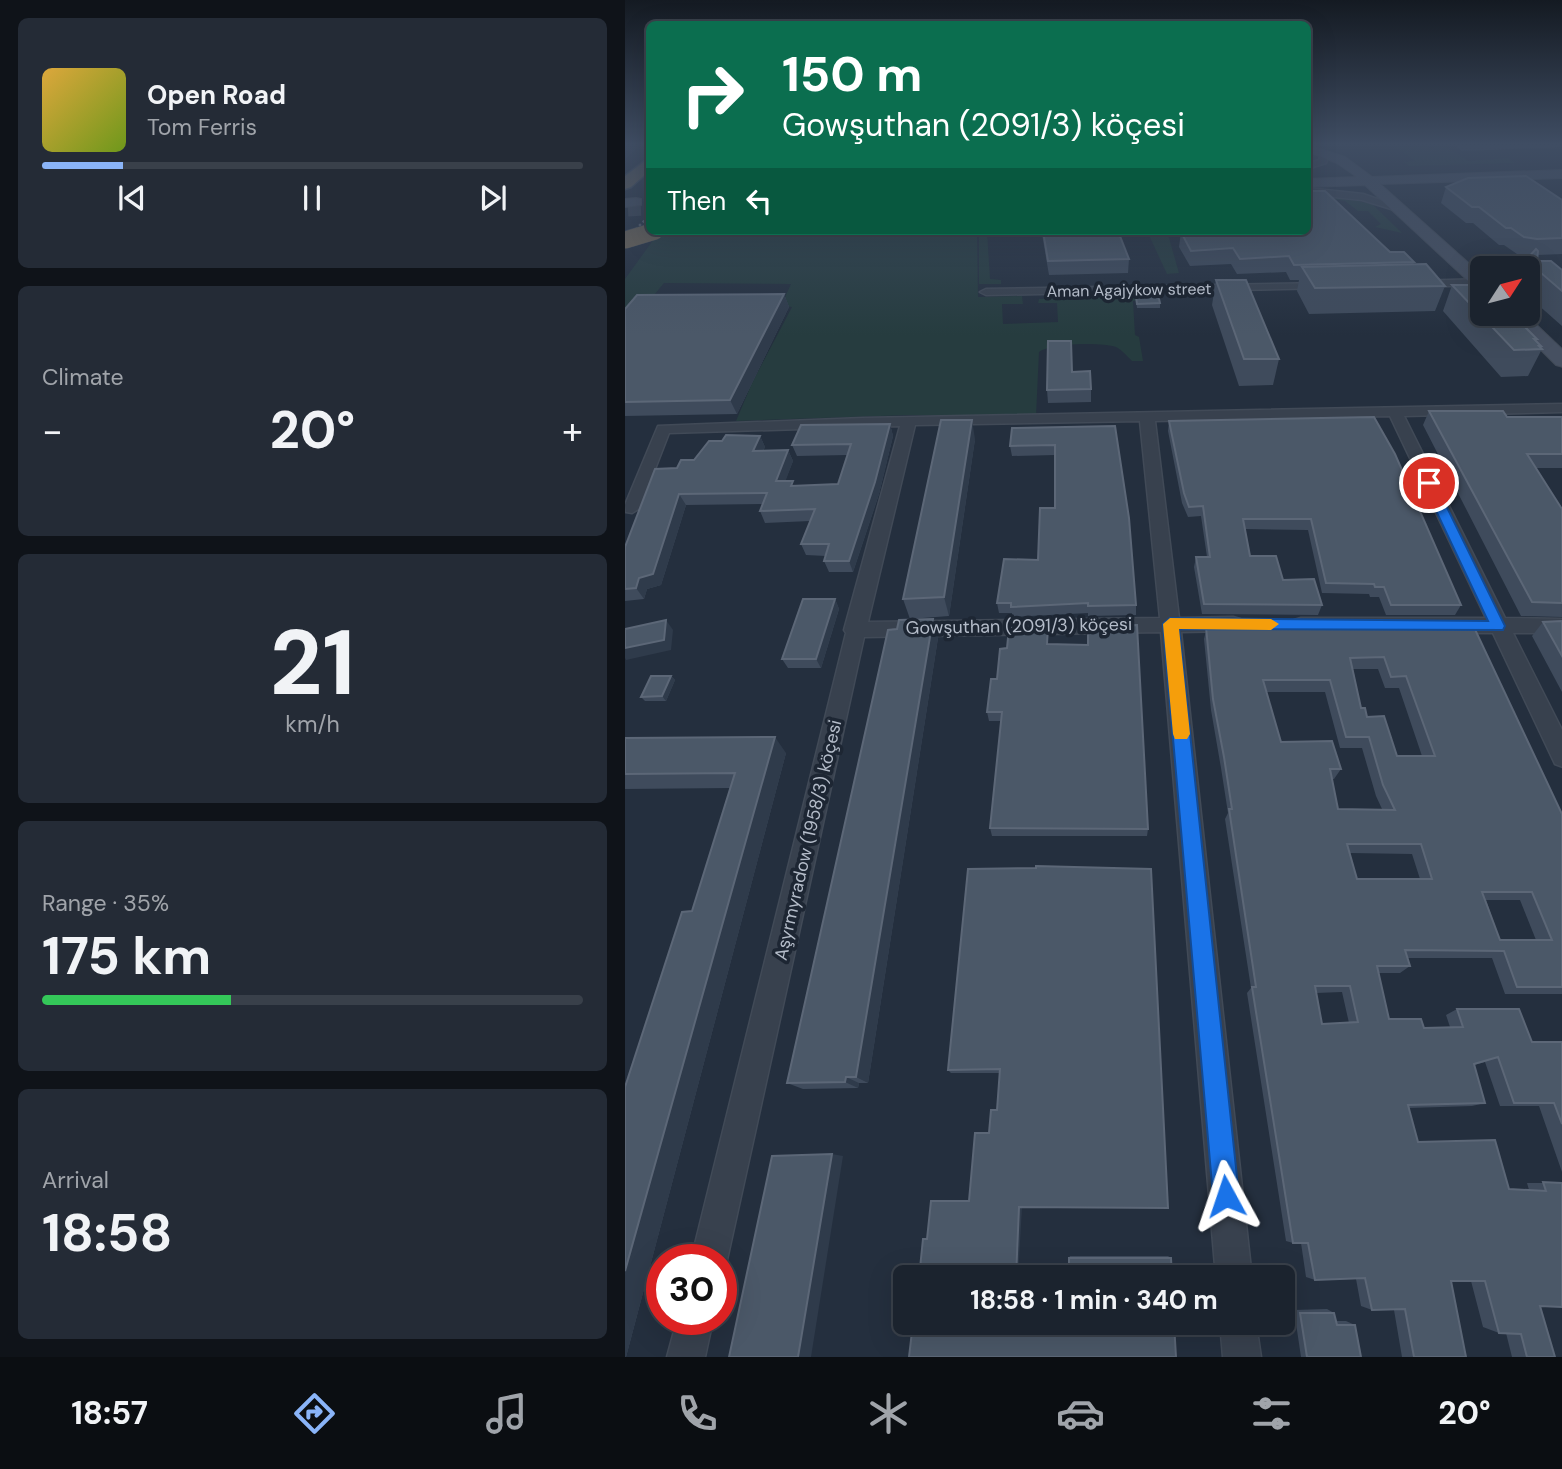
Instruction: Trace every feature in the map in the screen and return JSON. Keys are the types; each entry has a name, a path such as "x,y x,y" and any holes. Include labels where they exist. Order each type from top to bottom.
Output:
{"highway":[{"path":"625,240 646,234"}],"main road":[{"path":"1401,209 1470,272"},
{"path":"1526,326 1562,361"}],"street":[{"path":"1397,284 1470,283"},
{"name":"Aman Agajykow street","path":"986,292 1342,286"},
{"path":"632,508 663,429 909,421 1562,408"},
{"path":"1395,412 1562,757"},
{"path":"1147,417 1233,1265"},
{"name":"Aşyrmyradow (1958/3) köçesi","path":"713,1244 834,730 854,630 909,421"},
{"name":"Gowşuthan (2091/3) köçesi","path":"854,630 1252,624"},
{"path":"1279,625 1562,626"},
{"path":"686,1357 691,1335"},
{"path":"1239,1335 1242,1357"}],"green space":[{"path":"1355,208 1376,208 1402,233 1375,227 1381,224 1368,211"},
{"path":"657,235 977,235 978,297 1022,296 1023,304 1002,304 1003,324 1058,322 1057,303 1038,303 1039,299 1152,296 1154,300 1133,301 1135,335 1139,337 1143,361 1132,361 1116,347 1100,344 1065,345 1039,352 1036,416 909,415 736,421 752,383 792,307 781,306 791,284 664,283 625,330 625,279"},
{"path":"979,235 987,235 990,279 1001,280 1001,284 979,284"},
{"path":"1149,235 1168,235 1179,273 1167,274"}],"building":[{"path":"1311,208 1343,208 1390,252 1404,252 1414,262 1294,265 1289,256 1240,259 1233,248 1191,251 1183,235 1311,235"},
{"path":"1481,208 1562,208 1562,238 1524,237 1511,228 1506,228"},
{"path":"1044,235 1120,235 1129,259 1048,261"},
{"path":"1536,249 1538,251 1538,256 1530,256"},
{"path":"1540,261 1551,261 1562,270 1562,291 1540,272"},
{"path":"1426,264 1445,286 1315,288 1302,267"},
{"path":"1216,280 1246,280 1279,359 1244,359"},
{"path":"1452,285 1470,285 1470,304"},
{"path":"1135,290 1157,290 1160,303 1137,304"},
{"path":"784,294 730,400 625,402 625,309 637,295"},
{"path":"1491,326 1524,326 1537,339 1534,339 1542,349 1514,350"},
{"path":"1048,341 1071,341 1072,372 1090,371 1091,389 1047,390"},
{"path":"1429,411 1503,411 1507,417 1562,417 1562,454 1527,454 1562,509 1562,603 1532,602"},
{"path":"1374,417 1395,454 1461,605 1391,605 1384,587 1375,587 1374,584 1326,583 1311,519 1243,519 1250,556 1276,556 1283,580 1314,579 1322,605 1204,604 1196,557 1210,557 1203,506 1189,507 1169,421"},
{"path":"941,420 972,420 944,597 903,599"},
{"path":"890,424 875,482 849,561 824,561 829,544 801,544 815,509 760,511 767,493 679,494 653,574 639,578 636,588 625,589 625,547 655,469 677,468 681,460 694,460 709,441 722,441 726,435 760,436 753,451 788,450 776,481 793,481 791,486 838,484 851,444 792,445 801,425"},
{"path":"1115,426 1129,518 1136,605 1088,606 1088,603 1011,607 1011,603 997,603 1004,559 1038,560 1040,508 1055,508 1055,445 1010,446 1012,428"},
{"path":"803,599 835,599 816,659 782,659"},
{"path":"933,619 856,1077 846,1077 845,1082 787,1083 888,630 897,629 899,620"},
{"path":"666,620 664,640 625,648 625,629"},
{"path":"1562,621 1562,656 1543,622"},
{"path":"1208,622 1329,622 1330,627 1472,623 1562,814 1562,987 1517,987 1504,951 1405,950 1410,966 1377,966 1389,1019 1421,1019 1424,1028 1463,1027 1457,1009 1519,1009 1532,1042 1562,1042 1562,1124 1554,1103 1514,1103 1498,1057 1474,1064 1485,1103 1408,1105 1418,1142 1495,1140 1509,1189 1546,1191 1543,1182 1562,1183 1562,1307 1540,1306 1555,1357 1527,1357 1521,1334 1499,1333 1485,1281 1451,1281 1466,1357 1414,1357 1405,1309 1372,1310 1365,1278 1315,1280 1308,1243 1293,1243 1252,987 1256,987 1229,809 1232,809 1213,699 1206,627 1209,627","holes":["1384,657 1391,677 1406,676 1435,756 1397,756 1384,716 1367,717 1365,708 1361,708 1350,658","1263,680 1330,680 1346,737 1369,737 1383,785 1395,810 1338,809 1330,769 1341,769 1332,741 1281,742","1347,844 1421,844 1432,879 1357,879","1482,892 1532,892 1552,940 1500,940","1315,986 1350,986 1358,1022 1322,1024"]},
{"path":"1137,625 1148,829 990,828 1002,712 987,712 991,679 997,679 1000,649 1007,648 1009,628 1048,627 1047,644 1088,645 1088,626"},
{"path":"651,676 671,676 662,696 641,697"},
{"path":"775,737 625,1271 625,1087 682,912 692,911 735,773 625,774 625,738"},
{"path":"968,869 1151,869 1168,1208 1019,1207 1017,1265 920,1265 923,1239 927,1239 931,1201 969,1201 975,1133 989,1133 991,1110 997,1110 1000,1069 948,1070"},
{"path":"832,1154 798,1357 729,1357 734,1335 737,1335 737,1320 772,1156"},
{"path":"1069,1258 1171,1258 1171,1265 1069,1265"},
{"path":"1300,1313 1334,1313 1337,1325 1355,1325 1361,1357 1307,1357"},
{"path":"912,1335 1175,1335 1176,1357 909,1357"}],"tunnel":[{"path":"628,210 646,209"}],"railway":[{"path":"625,240 646,219"}],"slow traffic":[{"path":"1181,734 1170,624 1271,624"}],"route":[{"path":"1226,1196 1170,624 1498,626 1429,483"}]}
